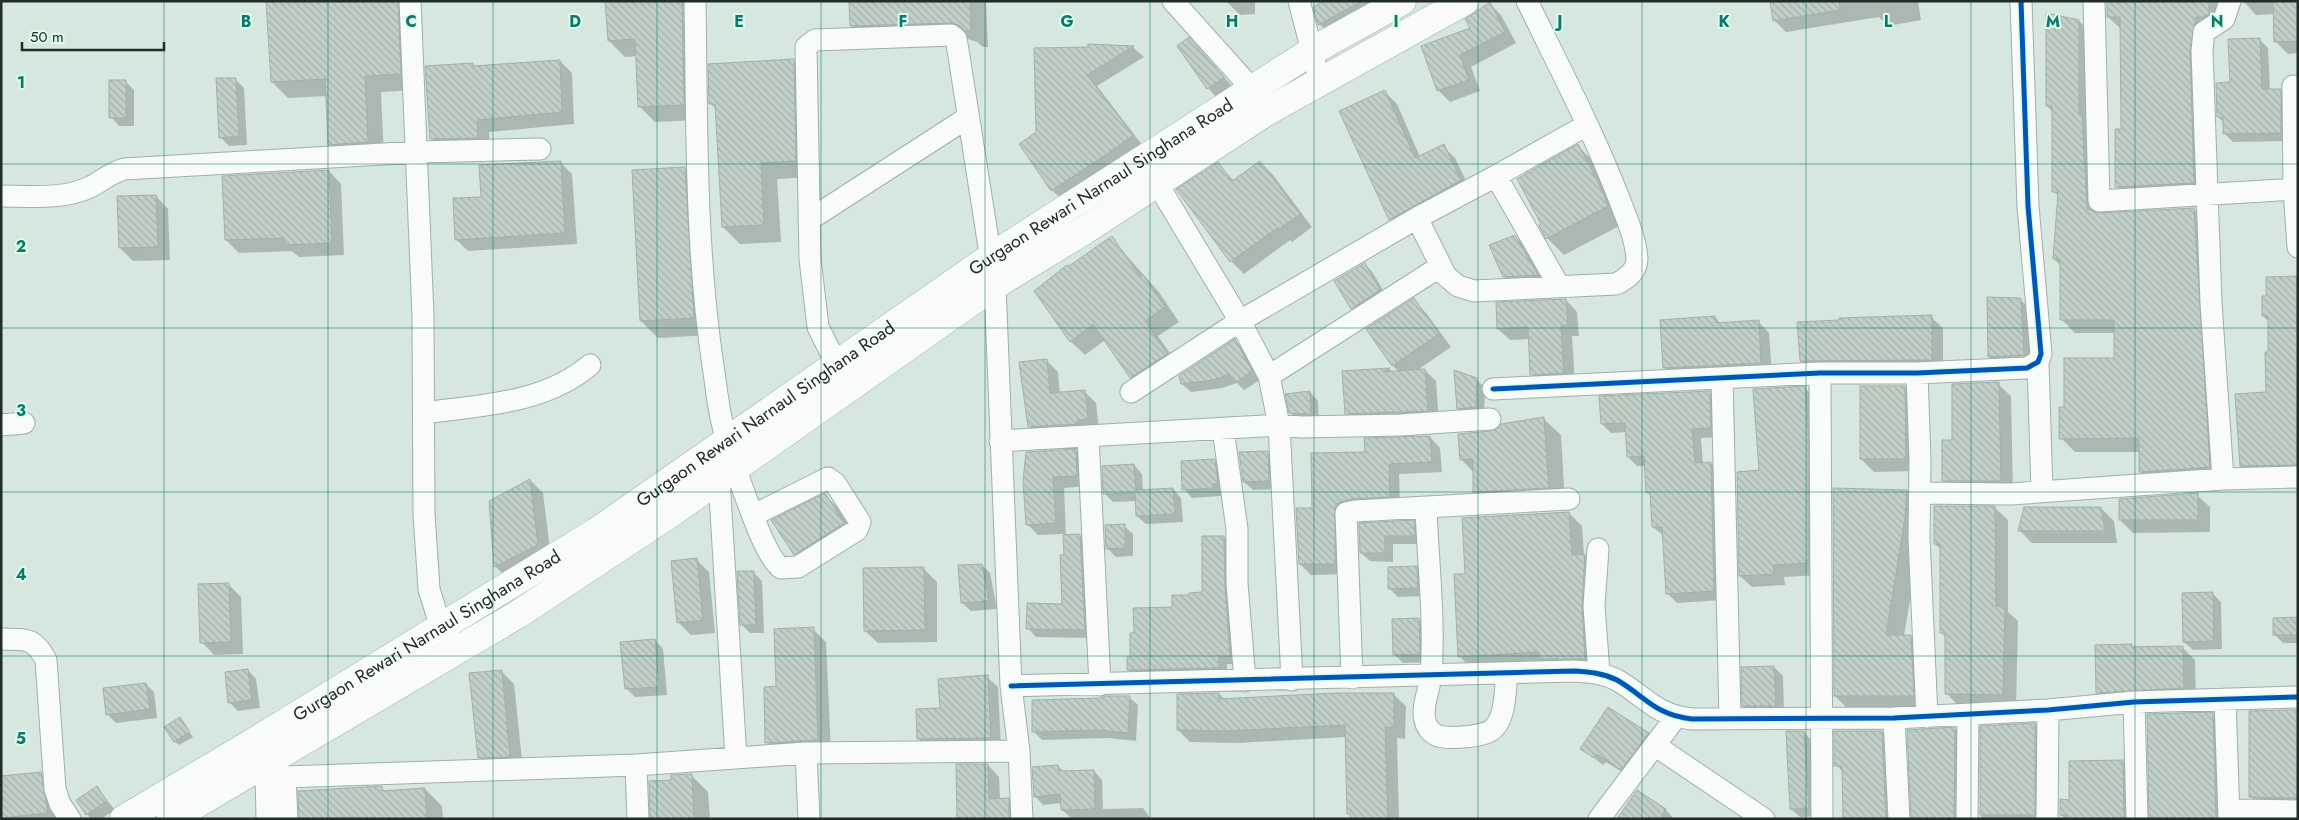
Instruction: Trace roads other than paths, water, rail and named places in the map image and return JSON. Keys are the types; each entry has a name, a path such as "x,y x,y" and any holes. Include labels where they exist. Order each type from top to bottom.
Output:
{"highway":[{"name":"Gurgaon Rewari Narnaul Singhana Road","path":"124,819 265,766 441,628 596,532 727,441 849,373 991,257 1312,51 1402,1"},
{"path":"171,819 265,766 520,613 731,471 849,373 995,285 1266,112 1465,1"}],"street":[{"path":"410,1 418,152 423,316 424,514 429,589 441,628 458,650"},
{"path":"695,1 698,182 705,315 731,471 736,758"},
{"path":"1160,1 1173,2 1252,89 1266,112"},
{"path":"1299,1 1320,82"},
{"path":"1417,218 1446,276 1458,286 1474,292 1616,284 1630,277 1637,261 1631,232 1618,196 1587,125 1527,1"},
{"path":"2021,1 2028,206 2041,354 2038,362 2042,492"},
{"path":"2094,1 2099,201 2179,198 2206,194 2296,189"},
{"path":"2223,479 2211,302 2202,51 2204,32 2224,18 2230,1"},
{"path":"849,373 830,352 818,327 810,260 804,59 806,47 815,40 954,36 958,50 967,118 995,285 1011,686 1019,751 1022,819"},
{"path":"2293,86 2298,247"},
{"path":"809,220 967,118"},
{"path":"1131,392 1240,321 1417,218 1587,125"},
{"path":"1,196 67,194 90,186 111,173 124,169 418,152 540,149"},
{"path":"1496,176 1559,286"},
{"path":"1157,183 1240,321 1269,376 1279,425 1292,680"},
{"path":"1269,376 1441,266"},
{"path":"1493,389 1820,373 1917,373 2027,368 2038,362"},
{"path":"424,413 520,399 546,392 570,381 590,365"},
{"path":"1820,373 1822,819"},
{"path":"1917,373 1926,717"},
{"path":"1722,378 1730,718"},
{"path":"1000,441 1279,425 1301,427 1401,425 1490,419"},
{"path":"1,425 24,422"},
{"path":"1224,429 1237,529 1237,583 1245,681"},
{"path":"1088,436 1100,685"},
{"path":"731,471 754,515 772,559 781,568 798,567 857,530 860,522 835,483 828,478 754,515"},
{"path":"1920,493 2011,494 2223,479 2298,477"},
{"path":"1352,678 1346,513 1569,499"},
{"path":"1426,508 1431,676 1424,718 1428,728 1436,735 1447,738 1485,734 1494,729 1500,719 1507,673"},
{"path":"1598,549 1594,606 1599,673"},
{"path":"1,638 26,640 38,646 46,660 55,789 60,804 70,819"},
{"path":"1011,686 1575,671 1599,673 1616,680 1660,711 1676,717 1692,719 1822,720 1926,717 2048,710 2134,702 2298,697"},
{"path":"2225,699 2229,814 2298,811"},
{"path":"2134,702 2137,819"},
{"path":"2047,819 2048,710"},
{"path":"1967,819 1968,715"},
{"path":"1599,819 1656,746 1676,717"},
{"path":"1894,718 1899,819"},
{"path":"1656,746 1764,819"},
{"path":"265,766 636,765 806,753 1019,751"},
{"path":"806,753 809,819"},
{"path":"636,765 638,819"},
{"path":"265,766 267,819"},
{"path":"265,766 287,819"}]}
